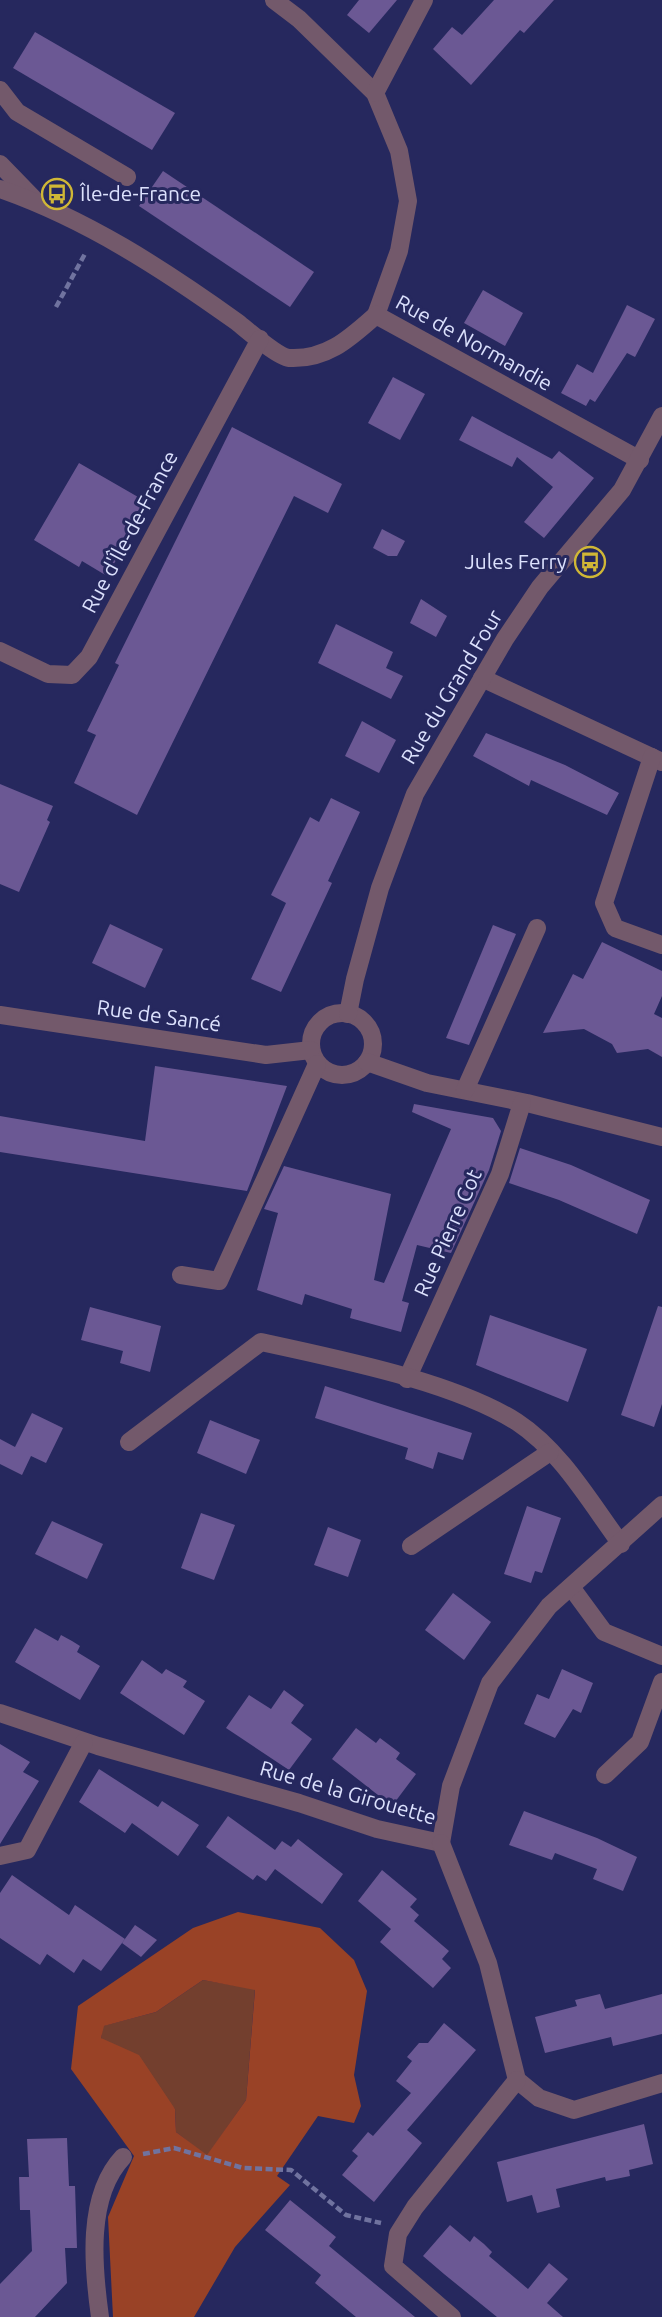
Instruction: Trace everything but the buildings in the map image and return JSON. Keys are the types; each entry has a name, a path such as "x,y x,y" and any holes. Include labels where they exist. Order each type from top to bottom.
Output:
{"street":[{"path":"274,0 299,19 374,93 399,151 408,201 398,251 376,315"},
{"path":"374,93 424,0"},
{"path":"0,90 16,112 127,177"},
{"path":"0,164 38,203"},
{"name":"Rue de Normandie","path":"0,189 38,203 178,279 285,358 311,357 342,345 376,315 640,460"},
{"name":"Rue d'Île-de-France","path":"0,651 48,674 72,675 89,657 260,339"},
{"name":"Rue du Grand Four","path":"348,1014 355,979 394,846 415,794 482,678 540,587 622,490 662,416"},
{"path":"482,678 657,760 604,904 615,928 662,945"},
{"path":"465,1090 537,928"},
{"path":"181,1275 219,1281 314,1057 317,1026 331,1015 348,1014 357,1017 370,1031 372,1050 367,1062 354,1072 345,1075 325,1071 314,1057"},
{"name":"Rue de Sancé","path":"0,1015 266,1055 314,1057"},
{"path":"367,1062 427,1083 662,1137"},
{"name":"Rue Pierre Cot","path":"407,1379 500,1174 522,1103"},
{"path":"129,1442 261,1342 464,1396 517,1422 564,1465 621,1544"},
{"path":"411,1546 550,1452"},
{"name":"Rue de la Girouette","path":"0,1713 84,1742 299,1803 377,1829 441,1843 451,1786 490,1683 549,1606 662,1505"},
{"path":"571,1587 604,1632 662,1656"},
{"path":"605,1776 640,1741 662,1682"},
{"path":"0,1856 27,1850 84,1742"},
{"path":"441,1843 488,1963 517,2080 539,2098 574,2110 662,2083"},
{"path":"452,2317 393,2266 398,2234 465,2141 517,2080"},
{"path":"100,2317 96,2286 98,2207 111,2170 123,2157"}],"path":[{"path":"56,307 97,233"},
{"path":"123,2157 174,2148 243,2168 291,2170 346,2215 402,2228"}],"shaded area":[{"path":"238,1912 320,1928 354,1960 367,1991 354,2075 361,2106 354,2123 318,2116 277,2176 290,2185 235,2247 194,2317 113,2317 108,2217 134,2156 71,2069 78,2006 193,1928","holes":["203,1980 255,1990 246,2100 207,2155 176,2132 175,2109 139,2055 101,2038 104,2026 156,2012"]},
{"path":"203,1980 255,1989 246,2100 207,2156 176,2132 175,2109 101,2038 103,2026 156,2012"}],"place":[{"name":"Île-de-France","path":"57,194"},
{"name":"Jules Ferry","path":"590,562"}]}
